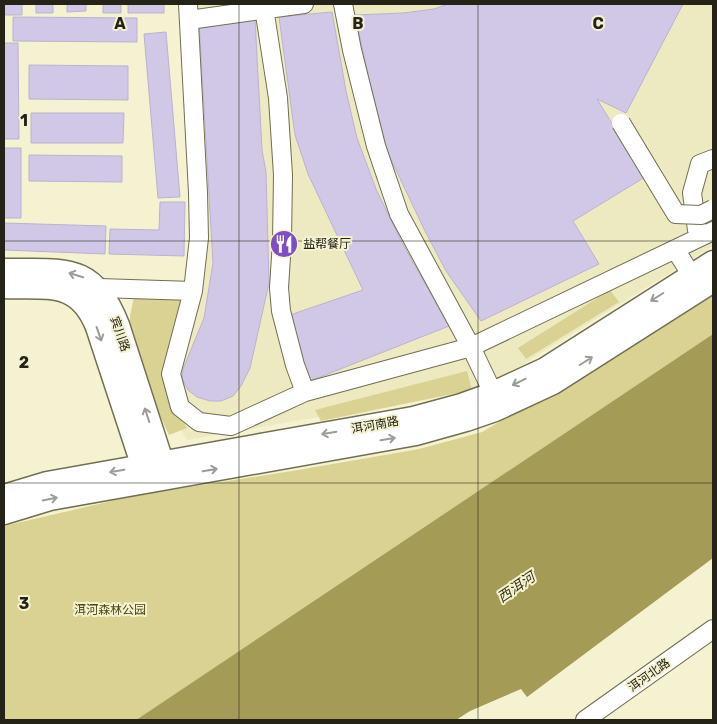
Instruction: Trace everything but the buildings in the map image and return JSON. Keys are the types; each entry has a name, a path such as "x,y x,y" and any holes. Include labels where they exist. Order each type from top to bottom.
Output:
{"main road":[{"name":"洱河南路","path":"4,513 155,472 219,452 413,418 461,405 493,393 545,369 713,262"},
{"name":"宾川路","path":"4,270 73,273 89,280 99,288 109,304 118,325 155,472"},
{"name":"洱河南路","path":"4,496 47,483 155,472 416,434 466,420 520,399 553,382 713,281"},
{"name":"宾川路","path":"4,287 63,290 77,297 86,306 97,327 155,472"}],"street":[{"path":"304,4 189,12 199,238 193,291 171,374 180,407 199,422 231,426 305,392 471,347 706,234 692,193 700,164 713,159"},
{"path":"344,4 352,50 376,146 400,214 471,347 493,393"},
{"path":"264,8 278,98 283,175 279,288 281,311 295,365 305,392"},
{"path":"621,123 676,214 701,216 713,208"},
{"path":"675,248 692,276"},
{"path":"99,288 193,291"},
{"path":"219,452 231,426"},
{"name":"洱河北路","path":"585,720 713,629"}],"shaded area":[{"path":"182,4 713,4 713,246 493,383 187,440 169,408 158,352 191,271"}],"green space":[{"path":"610,290 619,302 526,359 518,348"},
{"name":"洱河森林公园","path":"713,290 713,334 136,720 4,720 4,526 120,499 419,449 482,432 572,380"},
{"path":"174,296 184,301 170,340 167,365 174,397 187,428 169,435 156,407 130,332 130,316 134,297"},
{"path":"467,371 472,390 321,421 315,410"}],"water":[{"name":"西洱河","path":"713,334 713,558 527,697 521,689 470,711 456,720 136,720"}],"place":[{"name":"盐帮餐厅","path":"284,244"}]}
